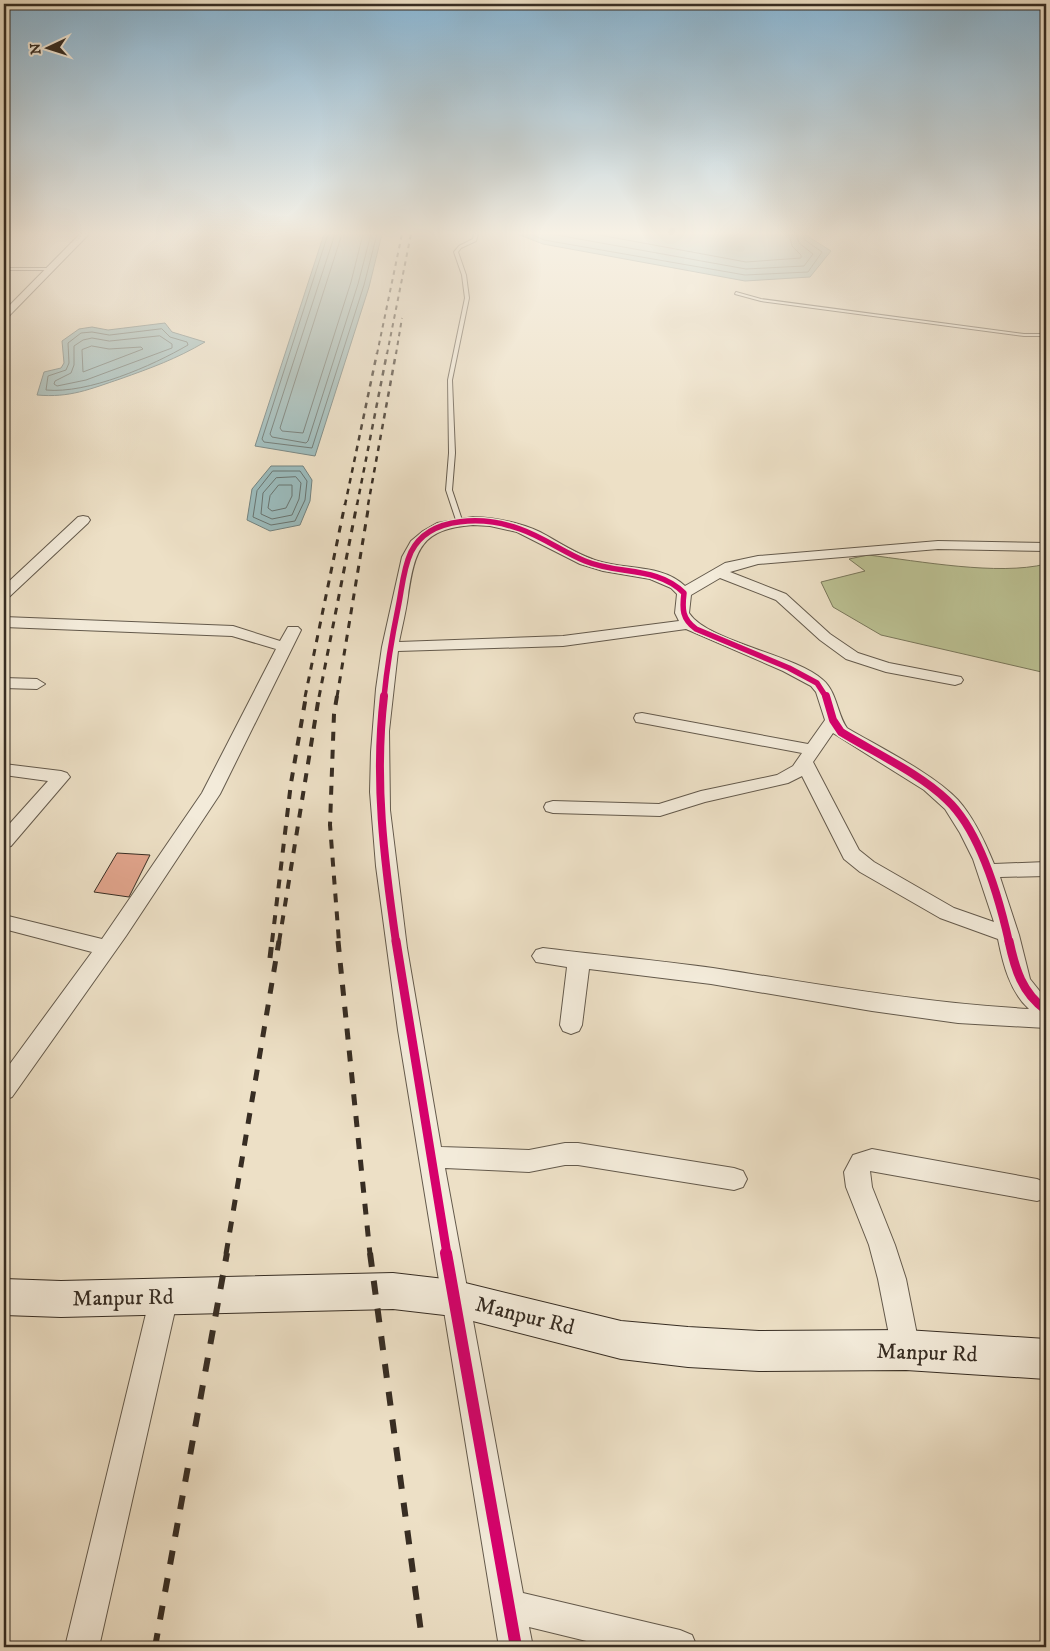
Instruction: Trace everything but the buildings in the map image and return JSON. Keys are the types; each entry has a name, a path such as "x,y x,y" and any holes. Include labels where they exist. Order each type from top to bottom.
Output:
{"main road":[{"name":"Manpur Rd","path":"4,1297 61,1299 384,1291 453,1298 550,1324 621,1340 688,1348 759,1351 906,1350 1046,1359"}],"street":[{"path":"4,594 83,520"},
{"path":"516,1647 453,1298 406,1013 384,848 379,777 380,743 390,647 413,548 434,530 460,523 509,524 522,528 586,561 664,579 679,586 684,593 682,613 689,624"},
{"path":"684,593 730,566 758,560 938,545 1046,547"},
{"path":"719,572 781,597 825,637 852,656 886,667 955,680"},
{"path":"4,622 233,631 289,639 211,794 107,948 4,1090"},
{"path":"390,647 563,641 689,624 789,668 817,683 824,692 833,720 846,736 943,796 964,822 997,896 1025,990 1031,999 1046,1010"},
{"path":"4,683 37,684"},
{"path":"642,718 808,756"},
{"path":"553,807 636,811 660,810 702,797 782,779 792,775 833,720"},
{"path":"808,756 845,846 851,854 867,867 947,914 1008,935"},
{"path":"4,770 60,777 4,842"},
{"path":"986,871 1046,869"},
{"path":"4,922 107,948"},
{"path":"543,956 711,976 872,1003 958,1014 1046,1019"},
{"path":"571,1025 579,960"},
{"path":"430,1157 529,1160 578,1154 734,1179"},
{"path":"906,1350 892,1279 882,1245 859,1187 857,1172 862,1163 872,1160 1037,1190"},
{"path":"82,1647 164,1297"},
{"path":"509,1606 680,1647"}],"lane":[{"path":"460,523 449,490 452,453 450,380 464,311"},
{"path":"844,311 1024,335 1046,335"}],"green space":[{"path":"868,555 982,568 1005,569 1046,564 1046,673 881,635 833,607 821,582 865,571 849,559"}],"water":[{"path":"299,311 361,311 315,456 255,446"},
{"path":"165,323 172,332 205,342 163,363 89,389 70,394 37,395 44,372 61,368 64,363 62,341 79,329 92,327 108,330"},
{"path":"271,466 303,466 312,480 310,501 300,525 270,531 247,520 252,489"}],"railway":[{"path":"377,354 386,311"},
{"path":"387,354 396,311"},
{"path":"396,354 402,318"},
{"path":"345,505 377,353"},
{"path":"357,505 387,353"},
{"path":"368,505 396,353"},
{"path":"305,697 345,504"},
{"path":"319,697 357,504"},
{"path":"337,697 369,504"},
{"path":"272,942 291,783 306,696"},
{"path":"279,942 319,696"},
{"path":"337,696 334,714 330,825 339,942"},
{"path":"270,958 272,941"},
{"path":"226,1254 279,941"},
{"path":"338,941 370,1254"},
{"path":"155,1647 227,1253"},
{"path":"370,1253 423,1647"}],"cycle path":[{"path":"516,1647 418,1084 397,948 382,829 379,792 379,752 384,689 404,573 416,544 428,533 441,526 457,522 490,522 522,529 592,564 641,572 666,579 684,593 682,613 689,624 696,629 789,668 817,683 824,691 833,720 841,732 930,786 954,808 976,845 993,885 1020,979 1026,991 1035,1002 1046,1010"}]}
